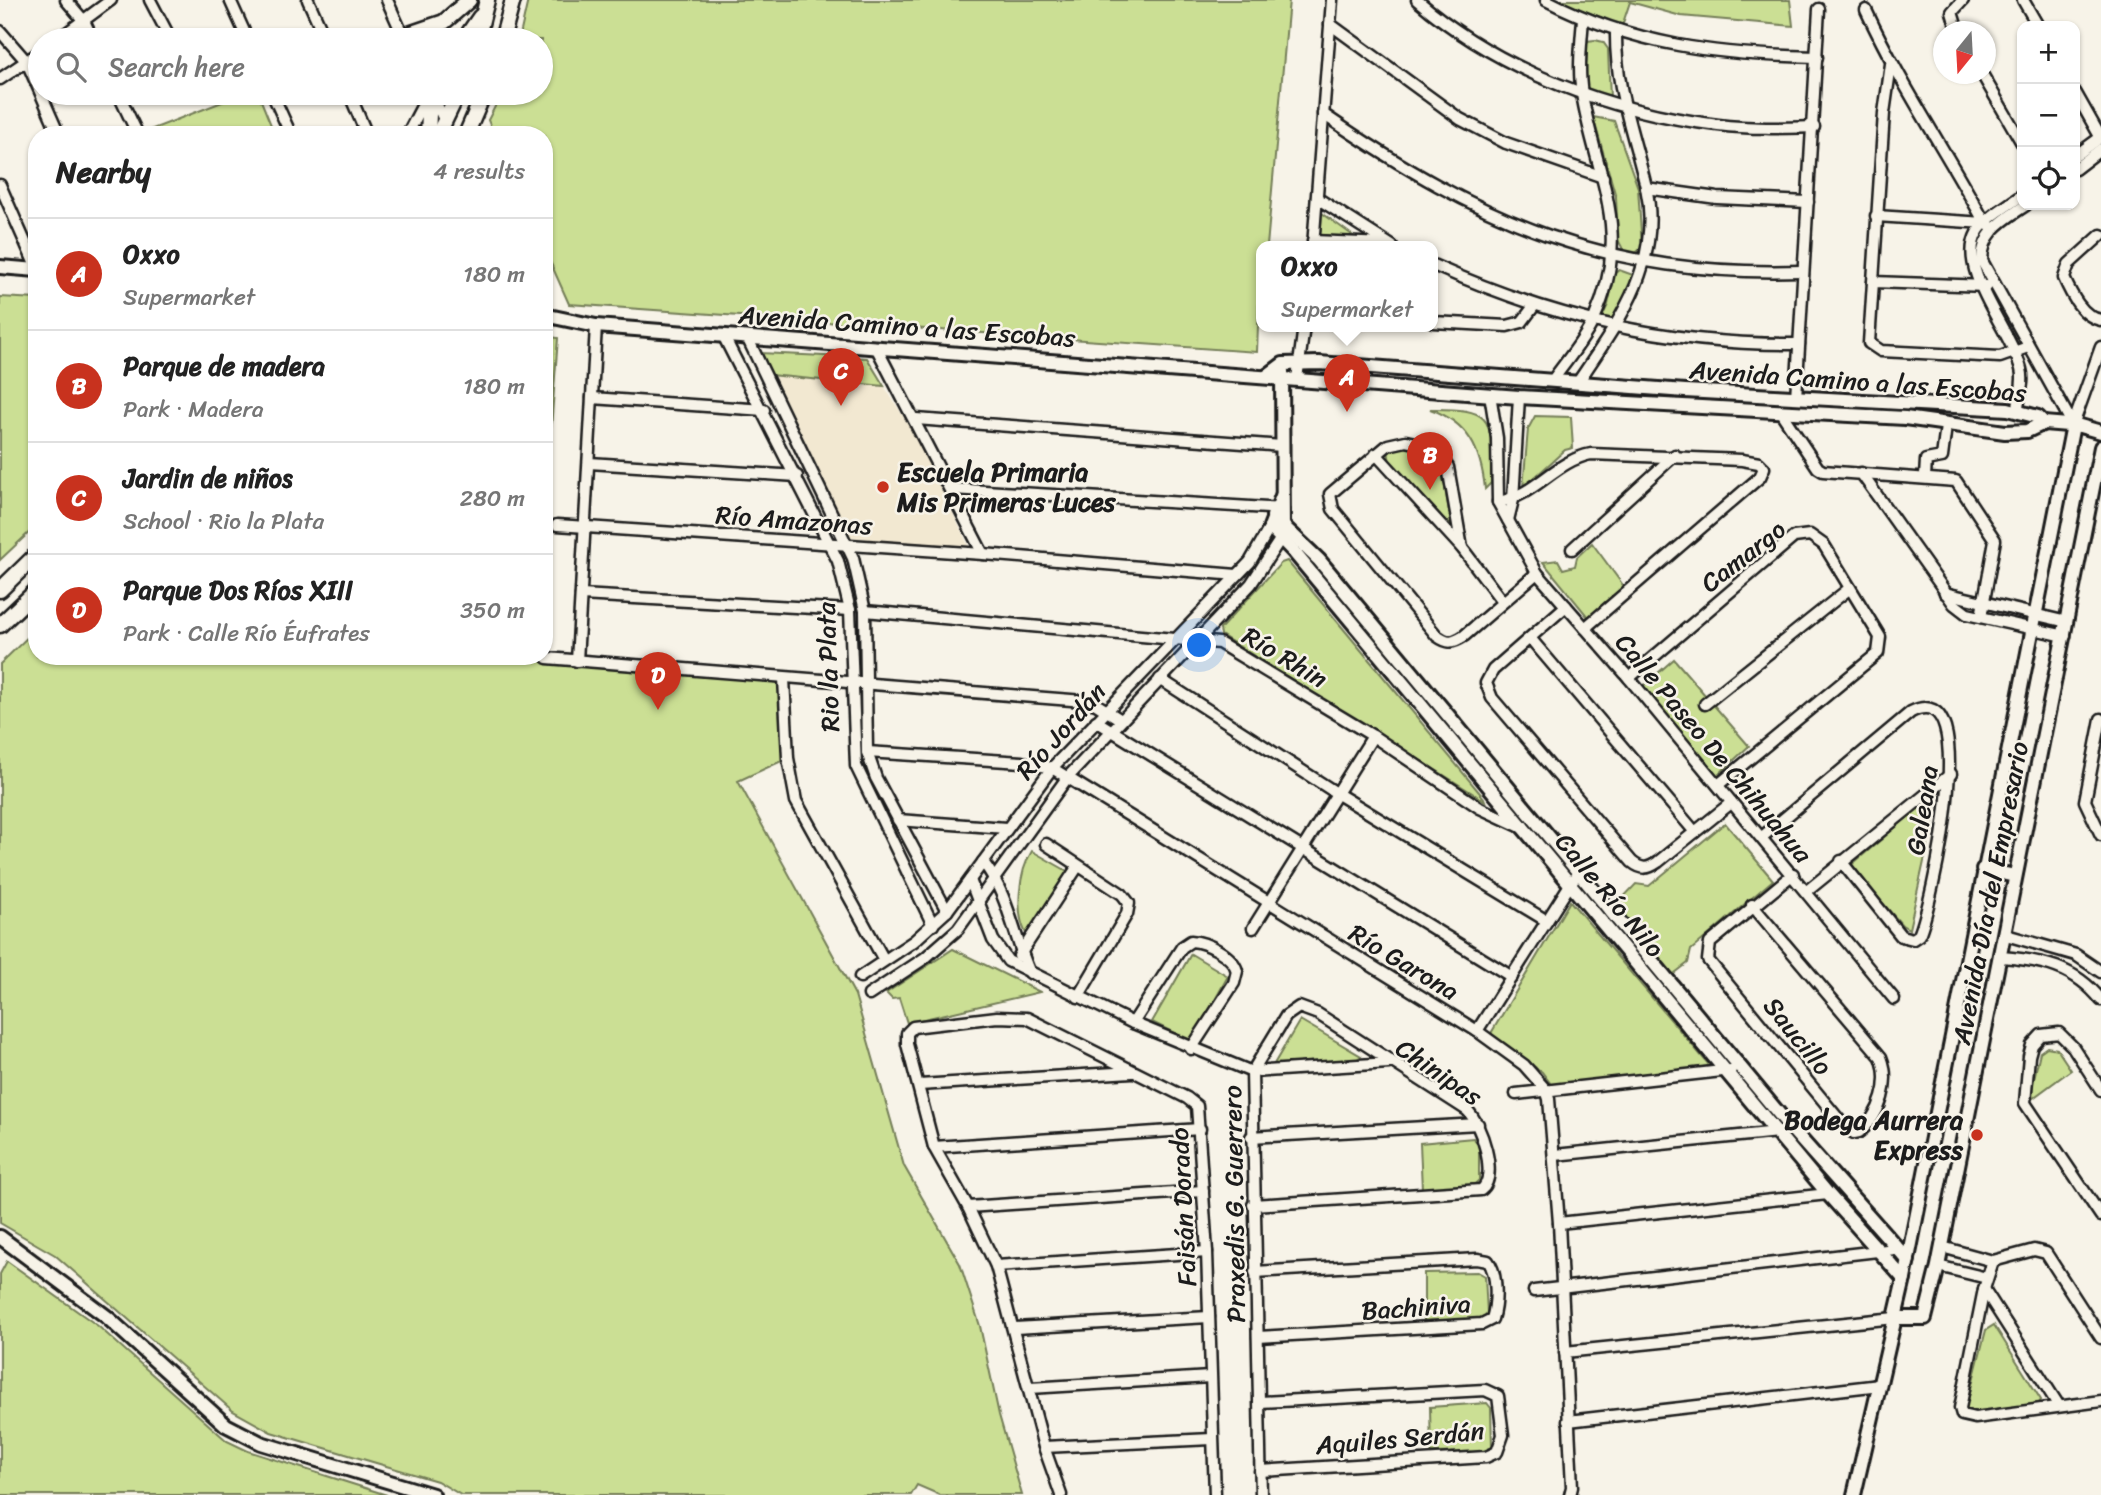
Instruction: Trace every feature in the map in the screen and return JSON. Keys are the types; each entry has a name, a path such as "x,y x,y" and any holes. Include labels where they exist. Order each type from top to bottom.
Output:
{"main road":[{"path":"429,28 444,22 468,0"},
{"path":"505,28 513,0"},
{"path":"472,28 486,5"},
{"path":"480,28 486,5"},
{"path":"428,126 429,105"},
{"path":"447,126 454,105"},
{"path":"470,126 478,105"},
{"path":"480,126 482,105"},
{"path":"0,590 28,563"},
{"path":"0,625 28,599"}],"street":[{"path":"66,0 87,28"},
{"path":"74,28 111,0"},
{"path":"150,0 165,28"},
{"path":"230,0 243,28"},
{"path":"308,0 321,28"},
{"path":"387,0 400,28"},
{"path":"1313,241 1332,0"},
{"path":"1416,0 1462,34 1496,54 1582,93 1622,105 1718,125 1814,128"},
{"path":"1546,0 1583,19 1661,43 1718,53 1817,57"},
{"path":"1955,21 1952,12 1964,0"},
{"path":"2023,0 2035,21"},
{"path":"1796,398 1819,9"},
{"path":"1866,10 1891,64 1945,149 1989,226"},
{"path":"1552,381 1592,323 1606,284 1611,255 1611,215 1582,93 1583,19"},
{"path":"1330,24 1460,120 1506,143 1604,177"},
{"path":"1578,382 1616,328 1631,301 1644,262 1648,235 1646,188 1622,105 1617,75 1616,30"},
{"path":"0,31 27,62 0,79"},
{"path":"1891,64 1885,101 1868,338 1876,350 2000,358 2028,347"},
{"path":"1988,84 2017,134"},
{"path":"2080,101 2101,137 2080,152"},
{"path":"46,105 55,126"},
{"path":"124,105 134,126"},
{"path":"277,105 287,126"},
{"path":"354,105 363,126"},
{"path":"412,126 423,105"},
{"path":"435,105 443,126"},
{"path":"1323,114 1417,177 1454,197 1502,219 1611,255 1644,262 1734,271 1802,271"},
{"path":"2080,165 2101,149"},
{"path":"0,185 28,249"},
{"path":"1646,188 1717,198 1808,202"},
{"path":"1318,198 1384,241"},
{"path":"2017,200 1989,226 1982,261 2073,425"},
{"path":"2017,210 1976,234 1972,262 2016,353 2023,380 2018,411"},
{"path":"1876,216 1989,226"},
{"path":"2101,235 2068,264 2064,278 2073,296 2090,317 2101,320"},
{"path":"0,267 28,269"},
{"path":"1438,267 1534,306 1592,323 1719,343 1799,344"},
{"path":"1873,282 1994,286"},
{"path":"1438,322 1507,326 1521,322 1534,306"},
{"name":"Avenida Camino a las Escobas","path":"553,316 596,326 1519,397 1782,414 1905,418 1946,426 2017,432 2044,423 2038,417 2018,411 1685,391 1299,362 1283,364 1267,376"},
{"path":"577,661 596,326"},
{"path":"1297,379 1303,332"},
{"name":"Rio la Plata","path":"723,335 831,543 844,578 850,610 856,766 933,925"},
{"name":"Rio la Plata","path":"747,337 858,574 865,611 867,752 876,778 947,911"},
{"path":"876,347 916,419 984,554"},
{"path":"2073,425 2101,347"},
{"path":"952,489 1277,512 1282,446 1283,364"},
{"path":"1684,407 1685,391"},
{"name":"Calle Paseo De Chihuahua","path":"1490,394 1497,438 1498,502 1537,573 1629,678 1894,999"},
{"path":"1508,520 1513,500 1519,397"},
{"path":"592,398 764,410"},
{"path":"1782,414 1818,468 1956,481 1995,540 1981,617"},
{"path":"916,419 1282,446"},
{"path":"2044,423 2073,425 2101,432"},
{"name":"Avenida Día del Empresario","path":"1854,1495 1908,1260 1983,869 2073,425"},
{"path":"1925,477 1926,460 1942,457 1946,426"},
{"path":"1462,548 1451,475 1438,453 1424,445 1406,441 1393,442 1333,490 1331,503 1437,636 1445,642 1456,641 1537,573"},
{"name":"Avenida Día del Empresario","path":"1895,1318 1925,1318 1938,1266 2006,935 2015,876 2101,446"},
{"path":"1376,454 1462,548 1502,601"},
{"path":"1498,502 1513,500 1583,456 1675,455 1755,462 1762,466 1764,471 1585,628"},
{"path":"1572,549 1675,455"},
{"path":"589,464 797,476"},
{"path":"1861,473 1944,593 1967,614 2065,636"},
{"name":"Calle Río Nilo","path":"1277,512 1285,525 1319,561 1741,1068 1895,1249 1908,1260"},
{"name":"Calle Río Nilo","path":"1277,512 1281,538 1828,1194 1904,1279"},
{"name":"Río Jordán","path":"860,977 914,941 947,911 1052,768 1237,575 1257,552 1277,512"},
{"name":"Río Amazonas","path":"557,525 984,554 1237,575"},
{"path":"869,995 939,947 979,902 1067,778 1262,570 1281,538 1285,525"},
{"name":"Camargo","path":"1629,678 1794,537 1810,535 1817,539 1880,637 1878,653 1718,785"},
{"path":"1705,704 1850,588"},
{"path":"1944,593 2067,622"},
{"path":"581,595 850,610"},
{"path":"1566,606 1489,674 1486,683 1492,698 1636,865 1647,869 1653,866 1731,803"},
{"name":"Río Rhin","path":"865,611 1200,639 1228,646 1373,736 1480,808 1525,828"},
{"path":"1530,638 1695,832"},
{"path":"553,659 1084,701 1121,720"},
{"path":"784,678 792,788 802,815 884,960"},
{"path":"1160,680 1338,794 1547,921"},
{"name":"Galeana","path":"1762,837 1917,709 1933,712 1941,719 1949,739 1951,774 1919,935 1913,939 1901,936 1841,861"},
{"path":"2101,719 2085,801 2101,835"},
{"path":"1096,722 1512,977"},
{"path":"1253,929 1373,736"},
{"name":"Río Garona","path":"867,752 1022,762 1052,768 1268,905 1477,1031 1524,1065 1546,1090"},
{"path":"1807,891 1951,774"},
{"path":"2089,814 2101,811"},
{"path":"898,820 1006,828"},
{"path":"1045,844 1122,894 1129,903 1127,914 1078,997"},
{"path":"983,862 996,878 1030,973"},
{"path":"1015,965 1078,866"},
{"path":"1983,869 2015,876"},
{"path":"1477,1031 1578,872"},
{"name":"Saucillo","path":"1752,905 1881,1057 1886,1076 1880,1105 1859,1132 1854,1133 1845,1127 1708,960 1710,943 1752,905 1793,874"},
{"name":"Praxedis G. Guerrero","path":"970,880 997,949 1015,965 1133,1023 1252,1072 1251,1137 1261,1495"},
{"path":"2006,935 2076,955 2101,972"},
{"path":"1133,1023 1182,947 1191,941 1205,944 1233,962 1237,971 1234,983 1191,1049"},
{"path":"2001,957 2052,964 2068,970 2088,984 2101,1000"},
{"name":"Chinipas","path":"1252,1072 1286,1016 1299,1007 1318,1014 1473,1116 1478,1124 1489,1176 1488,1184 1481,1190 1253,1205"},
{"name":"Faisán Dorado","path":"919,1085 907,1033 918,1026 1019,1016 1056,1031 1193,1102 1199,1113 1207,1252 1215,1495"},
{"path":"2101,1090 2073,1047 2059,1033 2040,1035 2032,1045 2025,1079 2025,1103 2101,1216"},
{"path":"1252,1072 1390,1063"},
{"path":"1516,1094 1741,1068"},
{"path":"1060,1493 1044,1447 1015,1328 996,1266 968,1207 934,1147 919,1085 1135,1072"},
{"path":"1546,1090 1555,1155 1571,1491"},
{"path":"1251,1137 1478,1124"},
{"path":"934,1147 1200,1129"},
{"path":"1555,1155 1778,1132"},
{"path":"968,1207 1203,1191"},
{"path":"1559,1223 1828,1194"},
{"path":"0,1237 107,1317 234,1431 261,1444 433,1495"},
{"path":"1942,1247 1993,1261 2034,1250 2046,1253 2101,1338"},
{"path":"1534,1291 1881,1253 1895,1249"},
{"path":"996,1266 1207,1252"},
{"name":"Bachiniva","path":"1255,1272 1477,1259 1488,1261 1494,1274 1494,1311 1492,1318 1482,1324 1258,1337"},
{"path":"1993,1261 1984,1289 1960,1408 1962,1415 1975,1418 2101,1401"},
{"path":"1938,1266 1987,1278"},
{"path":"1984,1289 2059,1406"},
{"path":"1015,1328 1209,1317"},
{"path":"1565,1352 1895,1318"},
{"path":"1030,1388 1210,1377"},
{"path":"1568,1421 1880,1384"},
{"name":"Aquiles Serdán","path":"1260,1402 1485,1390 1497,1396 1503,1435 1497,1452 1486,1457 1260,1471"},
{"path":"1044,1447 1212,1440"}],"shaded area":[{"name":"Escuela Primaria Mis Primeras Luces","path":"770,375 884,386 917,438 971,551 849,537"}],"green space":[{"path":"528,0 1289,0 1267,241 1256,241 1257,352 569,304 553,268 553,126 490,126 488,120 496,105 553,105 553,28 522,28"},
{"path":"1556,0 1790,0 1793,26 1681,16 1630,2 1622,26"},
{"path":"1587,41 1603,42 1608,49 1610,98 1585,91"},
{"path":"214,105 263,105 271,126 160,126"},
{"path":"1593,117 1614,121 1638,188 1642,247 1634,255 1624,251 1618,240 1616,197"},
{"path":"1322,213 1359,240 1320,238"},
{"path":"1619,270 1633,275 1635,283 1615,323 1600,321 1608,305 1614,274"},
{"path":"0,297 28,299 28,534 0,560"},
{"path":"553,337 558,338 553,402"},
{"path":"760,353 867,358 884,386 770,375"},
{"path":"1430,409 1469,412 1480,416 1486,423 1490,433 1491,483 1485,489 1480,462 1471,440 1454,422"},
{"path":"1535,416 1571,417 1573,448 1565,450 1523,488 1528,429"},
{"path":"1398,446 1426,450 1441,465 1452,529 1447,528 1390,462 1388,451"},
{"path":"1592,543 1625,588 1592,622 1543,562 1558,560 1563,569 1575,566 1577,557"},
{"path":"1287,561 1485,801 1221,635 1220,629 1281,563"},
{"path":"28,637 28,665 553,665 553,658 784,678 788,758 738,781 855,995 904,1166 960,1264 980,1326 999,1415 1022,1495 940,1495 917,1485 911,1495 461,1495 437,1481 271,1432 233,1411 55,1255 0,1223 0,664"},
{"path":"1674,659 1749,746 1717,776 1642,687"},
{"path":"1928,800 1934,802 1935,812 1909,929 1902,925 1850,866"},
{"path":"1725,823 1773,880 1691,950 1688,963 1671,976 1614,907 1636,884 1649,886"},
{"path":"1032,851 1069,872 1027,935 1019,904 1021,881"},
{"path":"1570,901 1710,1066 1553,1087 1542,1072 1490,1035"},
{"path":"953,949 1040,992 907,1023 899,998 892,999 886,993"},
{"path":"1191,954 1228,976 1192,1042 1152,1022"},
{"path":"1300,1020 1361,1056 1354,1062 1274,1064"},
{"path":"2047,1047 2057,1049 2071,1070 2029,1101 2040,1052"},
{"path":"1473,1138 1479,1144 1479,1180 1472,1187 1422,1189 1420,1143"},
{"path":"7,1261 98,1326 227,1441 248,1451 387,1495 0,1495 0,1274"},
{"path":"1478,1272 1485,1276 1487,1313 1484,1318 1424,1322 1424,1273"},
{"path":"1994,1325 2041,1400 2036,1408 1965,1412 1986,1330"},
{"path":"1487,1403 1491,1408 1492,1448 1488,1452 1431,1453 1430,1407"}],"place":[{"name":"Jardin de niños","path":"841,406"},
{"name":"Oxxo","path":"1347,412"},
{"name":"Escuela Primaria Mis Primeras Luces","path":"883,487"},
{"name":"Parque de madera","path":"1430,490"},
{"name":"Parque Dos Ríos XIII","path":"658,710"},
{"name":"Bodega Aurrera Express","path":"1977,1135"}]}
